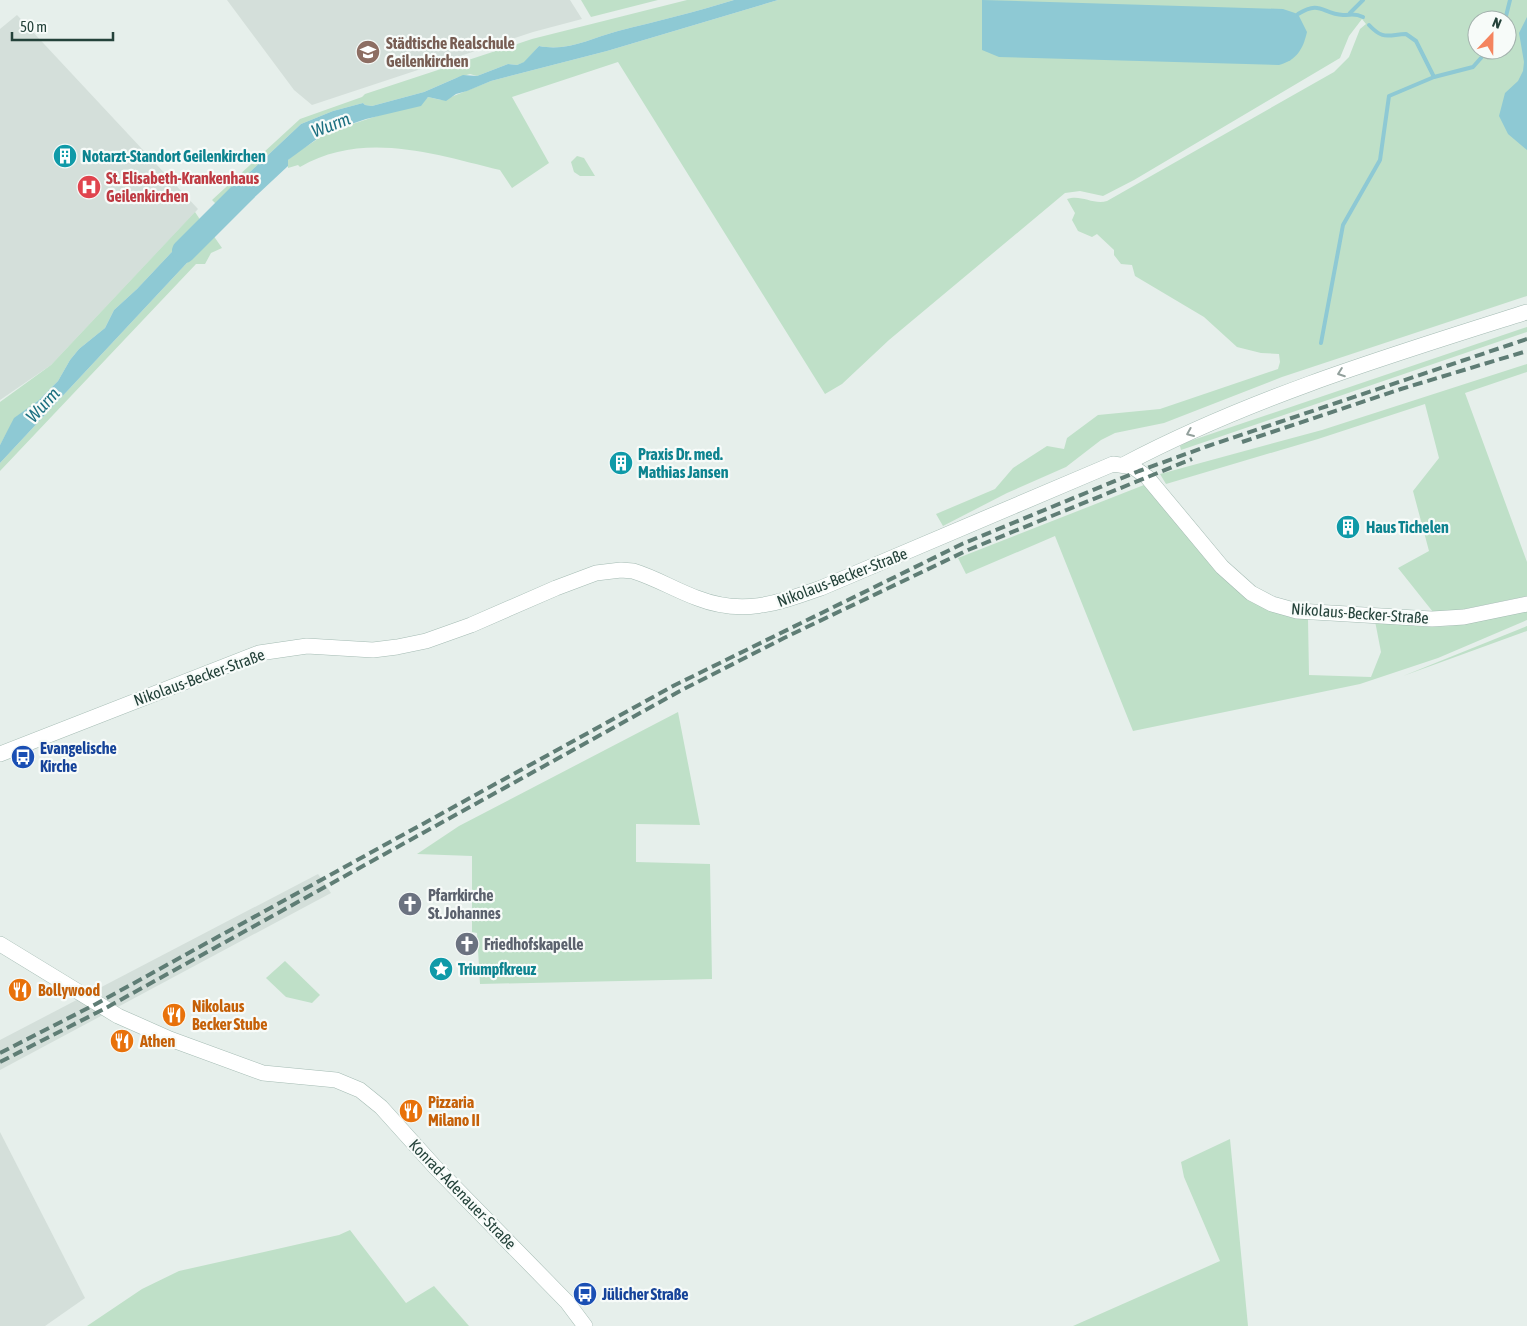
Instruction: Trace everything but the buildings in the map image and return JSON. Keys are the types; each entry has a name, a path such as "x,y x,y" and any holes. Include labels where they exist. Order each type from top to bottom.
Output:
{"main road":[{"path":"1125,464 1152,450 1265,401 1387,356 1527,312"},
{"name":"Nikolaus-Becker-Straße","path":"0,754 259,653 307,646 372,650 426,641 596,573 620,570 633,571 715,604 735,608 773,604 821,588 1113,464 1125,464 1133,467 1147,477 1235,580 1251,593 1272,604 1297,611 1432,620 1464,617 1527,604"},
{"name":"Konrad-Adenauer-Straße","path":"0,944 118,1016 170,1039 263,1073 336,1080 360,1090 381,1107 435,1167 567,1302 585,1326"}],"shaded area":[{"name":"Städtische Realschule Geilenkirchen","path":"227,0 570,0 582,19 533,32 312,105 294,90"},
{"name":"St. Elisabeth-Krankenhaus Geilenkirchen","path":"17,15 198,209 51,365 0,400 0,29"},
{"path":"318,874 331,893 0,1070 0,1040"},
{"path":"0,1132 85,1298 45,1326 0,1326"}],"green space":[{"path":"581,0 658,0 591,17"},
{"path":"687,0 734,0 570,46 539,46 525,62 517,65 508,64 477,76 470,74 424,92 372,106 363,103 333,111 301,124 216,204 212,200 300,119 362,97 365,94 532,39"},
{"path":"778,0 1527,0 1527,296 1282,377 1164,423 1115,433 1101,440 1066,467 1007,493 943,526 936,514 995,489 1013,468 1047,446 1064,449 1067,438 1098,415 1160,409 1278,369 1280,362 1279,354 1261,353 1237,347 1204,317 1135,276 1132,265 1121,264 1114,255 1114,250 1097,234 1092,237 1078,231 1072,220 1075,213 1067,199 1107,201 1334,72 1349,57 1360,29 1366,24 1362,19 1349,36 1340,58 1134,180 1103,196 1080,191 1065,193 889,340 842,384 825,394 618,62 512,97 549,163 512,188 500,170 424,152 399,149 374,147 349,150 324,156 300,167 298,165 288,168 288,160 325,133 423,101 428,97 441,100 491,81 607,51"},
{"path":"577,156 584,158 595,176 580,176 574,172 571,162"},
{"path":"195,212 201,221 137,289 114,310 105,328 79,349 58,381 39,400 15,418 0,445 0,402 51,365"},
{"path":"213,235 222,248 211,253 205,264 196,264 0,471 0,463"},
{"path":"1527,327 1527,332 1181,450 1180,446 1187,442"},
{"path":"1527,364 1527,372 1465,393 1527,562 1527,596 1455,611 1433,612 1398,568 1429,551 1413,491 1439,458 1425,404 1318,439 1166,484 1160,474 1322,430"},
{"path":"1144,485 1225,580 1236,588 1308,619 1309,675 1371,677 1381,652 1375,621 1426,627 1451,626 1527,611 1527,620 1438,658 1360,684 1133,731 1055,536 966,574 958,558"},
{"path":"1527,626 1527,631 1403,676"},
{"path":"678,712 700,825 636,824 636,862 710,864 712,979 480,984 477,933 472,932 472,856 417,854 459,826"},
{"path":"285,961 320,995 312,1003 286,997 266,978"},
{"path":"1230,1139 1248,1326 1073,1326 1220,1261 1184,1177 1181,1162"},
{"path":"350,1230 406,1303 434,1286 469,1326 87,1326 142,1289 179,1271 339,1235"}],"water":[{"path":"734,0 778,0 607,51 491,81 456,94 446,101 428,97 421,106 366,119 325,133 288,160 288,166 230,220 216,204 301,124 333,111 363,103 372,106 424,92 463,75 477,76 508,64 517,65 524,62 539,46 570,46"},
{"path":"982,0 1283,9 1298,14 1307,32 1303,44 1295,57 1279,65 999,57 982,50"},
{"path":"1527,17 1527,150 1508,134 1499,116 1505,93 1518,81 1523,71 1524,62 1519,33"},
{"path":"201,221 213,235 0,463 0,445 14,418 39,400 58,381 79,349 105,328 114,310 137,289"}],"waterway":[{"path":"1350,13 1363,0"},
{"path":"1508,10 1510,0"},
{"path":"1298,14 1312,8 1317,8 1336,14 1363,17"},
{"path":"1369,25 1382,35 1406,34 1416,41 1434,77"},
{"path":"1321,343 1343,225 1380,160 1389,96 1434,77 1473,67 1479,60"},
{"name":"Wurm","path":"184,251 245,190"}],"railway":[{"path":"0,1053 96,1004 675,685 962,544 1139,471 1527,339"},
{"path":"1242,442 1401,389 1527,351"},
{"path":"0,1062 104,1009 680,691 784,638 968,550 1192,459"}],"place":[{"name":"Städtische Realschule Geilenkirchen","path":"368,52"},
{"name":"Notarzt-Standort Geilenkirchen","path":"65,156"},
{"name":"St. Elisabeth-Krankenhaus Geilenkirchen","path":"89,187"},
{"name":"Praxis Dr. med. Mathias Jansen","path":"621,463"},
{"name":"Haus Tichelen","path":"1348,527"},
{"name":"Evangelische Kirche","path":"23,757"},
{"name":"Pfarrkirche St. Johannes","path":"410,904"},
{"name":"Friedhofskapelle","path":"467,944"},
{"name":"Triumpfkreuz","path":"441,969"},
{"name":"Bollywood","path":"20,990"},
{"name":"Nikolaus Becker Stube","path":"174,1015"},
{"name":"Athen","path":"122,1041"},
{"name":"Pizzaria Milano II","path":"411,1111"},
{"name":"Jülicher Straße","path":"585,1294"}]}
